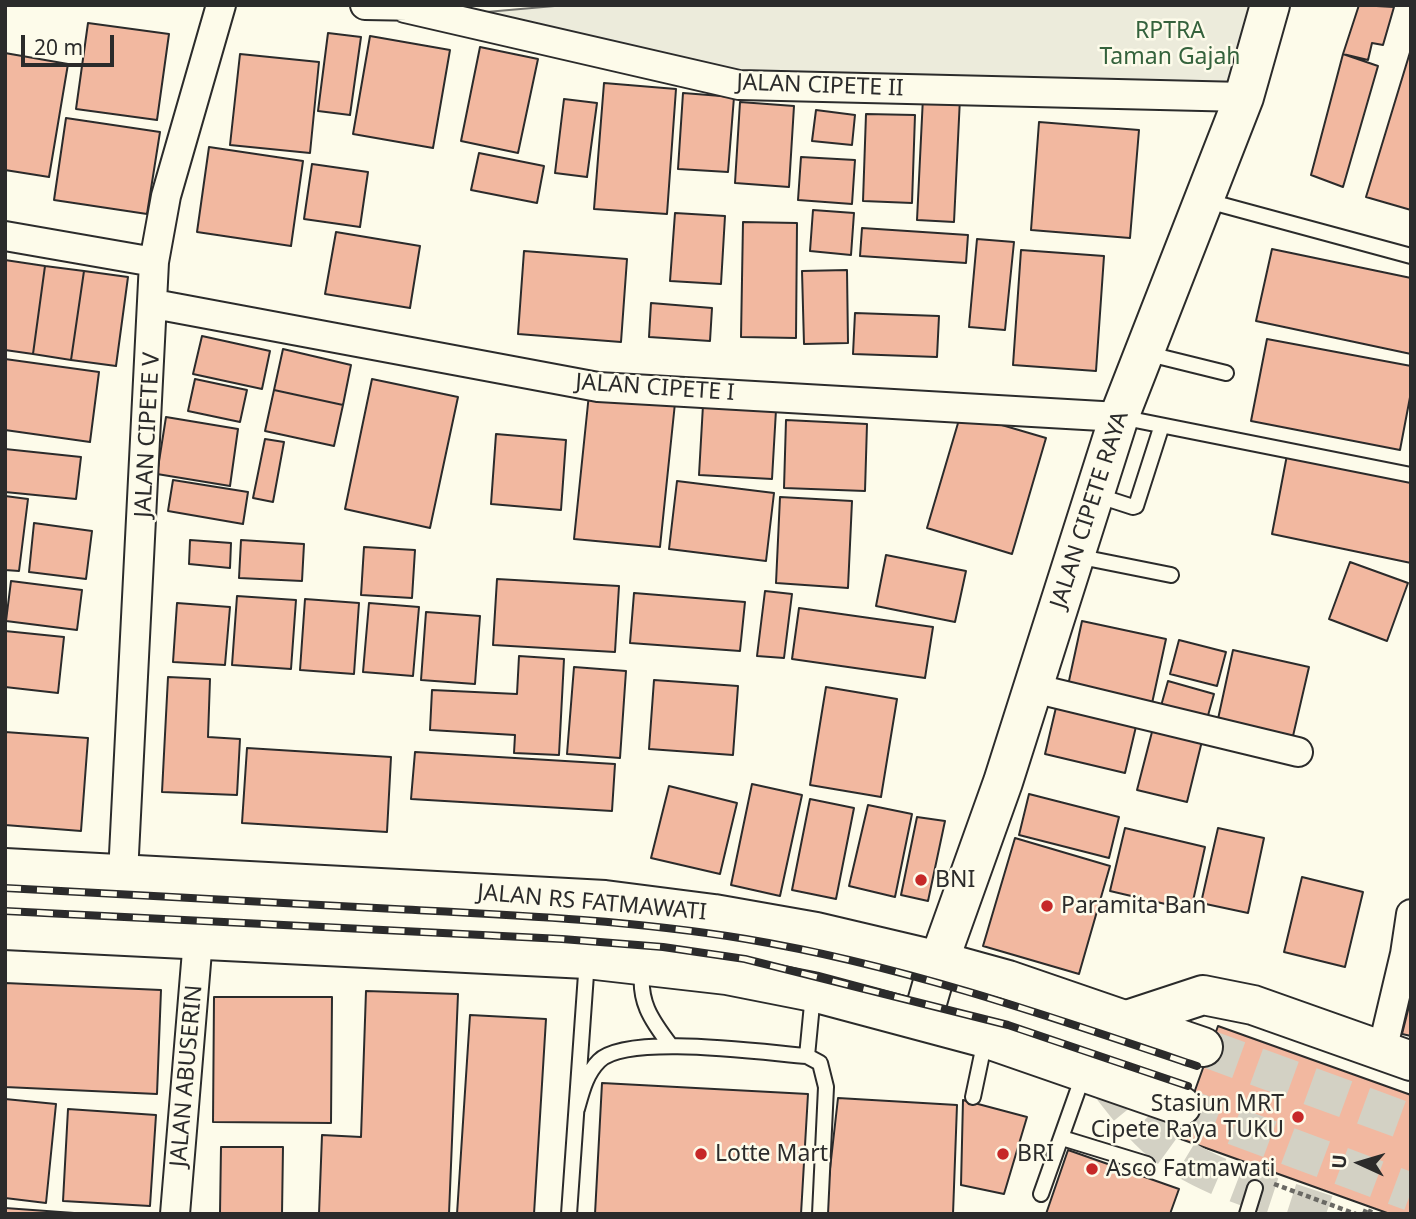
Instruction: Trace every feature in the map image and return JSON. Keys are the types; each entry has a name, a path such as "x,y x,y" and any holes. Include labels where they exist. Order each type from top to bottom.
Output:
{"main road":[{"name":"JALAN CIPETE RAYA","path":"922,1020 939,961 1033,688 1119,417 1244,97 1270,5"},
{"name":"JALAN RS FATMAWATI","path":"5,868 605,900 714,914 816,932 939,961 1008,980 1203,1047"},
{"path":"5,930 643,964 813,992 922,1020 1085,1071 1181,1106"},
{"path":"1124,1021 1203,995 1253,1005 1396,1056"}],"street":[{"name":"JALAN CIPETE V","path":"123,873 154,304 154,262 166,196 221,5"},
{"path":"365,5 405,8 436,5"},
{"name":"JALAN CIPETE II","path":"405,8 739,86 1244,97"},
{"path":"5,236 154,262"},
{"name":"JALAN CIPETE I","path":"154,304 598,387 1119,417"},
{"path":"1033,688 1298,752"},
{"path":"1396,1056 1411,914"},
{"name":"JALAN ABUSERIN","path":"175,1214 198,939"}],"lane":[{"path":"1203,200 1411,256"},
{"path":"1144,353 1226,373"},
{"path":"1119,417 1161,428 1411,475"},
{"path":"1094,495 1136,506 1161,428"},
{"path":"1075,556 1171,575"},
{"path":"569,1214 587,959"},
{"path":"643,964 640,984 648,1015 671,1046"},
{"path":"807,1056 813,992"},
{"path":"973,1097 985,1038"},
{"path":"577,1109 586,1079 600,1059 618,1049 671,1046 807,1056 820,1063 826,1087 820,1214"},
{"path":"1041,1194 1085,1071"},
{"path":"1062,1138 1147,1164"},
{"path":"1247,1214 1259,1184"}],"path":[{"path":"1259,1184 1356,1214"}],"green space":[{"name":"RPTRA Taman Gajah","path":"566,5 1258,5 1238,85 757,76 475,13"}],"building":[{"path":"1359,5 1394,7 1383,45 1372,43 1368,60 1343,54"},
{"path":"88,23 169,34 157,120 76,109"},
{"path":"328,33 361,37 350,115 318,111"},
{"path":"370,36 450,50 433,148 353,134"},
{"path":"480,47 538,59 518,153 461,141"},
{"path":"1411,49 1411,210 1366,197"},
{"path":"5,53 68,64 49,177 5,170"},
{"path":"240,54 319,62 310,153 230,145"},
{"path":"1343,54 1378,66 1343,187 1311,175"},
{"path":"604,83 676,89 667,214 594,209"},
{"path":"683,93 734,97 728,172 678,169"},
{"path":"923,97 960,98 954,222 917,220"},
{"path":"564,99 597,103 587,177 555,173"},
{"path":"740,102 794,106 789,187 735,183"},
{"path":"816,110 855,115 852,145 812,141"},
{"path":"866,114 915,115 912,203 863,201"},
{"path":"66,118 160,132 147,214 54,200"},
{"path":"1039,122 1139,130 1130,238 1031,230"},
{"path":"209,147 303,161 291,246 197,232"},
{"path":"479,153 544,166 537,203 471,190"},
{"path":"801,157 855,160 852,204 798,200"},
{"path":"312,164 368,172 360,227 304,219"},
{"path":"813,210 854,213 851,255 810,251"},
{"path":"675,213 725,216 721,284 670,281"},
{"path":"743,222 797,223 796,338 741,337"},
{"path":"862,228 968,235 966,263 860,256"},
{"path":"336,232 420,246 410,308 325,294"},
{"path":"977,239 1014,242 1005,330 969,327"},
{"path":"1272,249 1411,278 1411,354 1256,321"},
{"path":"1021,250 1104,256 1096,371 1013,365"},
{"path":"524,251 627,259 621,342 518,334"},
{"path":"5,260 45,266 33,354 5,350"},
{"path":"45,266 84,271 71,360 33,354"},
{"path":"847,270 848,343 804,344 802,271"},
{"path":"84,271 128,277 116,366 71,360"},
{"path":"651,303 712,308 710,341 649,337"},
{"path":"855,313 939,316 937,357 853,354"},
{"path":"202,336 270,351 262,389 193,374"},
{"path":"1267,339 1411,366 1411,392 1400,450 1251,421"},
{"path":"283,349 351,365 343,405 274,390"},
{"path":"5,359 99,372 90,442 5,430"},
{"path":"195,379 247,390 240,422 188,411"},
{"path":"372,379 458,397 430,528 345,509"},
{"path":"274,390 343,405 334,446 265,431"},
{"path":"589,394 675,403 660,547 574,539"},
{"path":"703,405 776,410 772,479 699,475"},
{"path":"961,413 1046,438 1012,554 927,528"},
{"path":"166,417 238,429 230,486 157,474"},
{"path":"786,420 867,424 865,491 784,488"},
{"path":"496,434 566,440 561,510 491,504"},
{"path":"265,439 284,442 273,502 253,498"},
{"path":"5,449 81,457 76,499 5,492"},
{"path":"1287,455 1411,481 1411,563 1272,534"},
{"path":"173,480 248,492 243,524 168,511"},
{"path":"677,481 774,493 766,561 669,549"},
{"path":"5,496 28,499 19,571 5,570"},
{"path":"780,497 852,501 848,588 776,583"},
{"path":"34,523 92,531 86,579 29,572"},
{"path":"190,540 231,543 230,568 189,564"},
{"path":"241,540 304,544 302,581 239,578"},
{"path":"364,547 415,550 412,598 361,595"},
{"path":"886,555 966,571 955,622 876,606"},
{"path":"1350,562 1408,583 1387,641 1329,619"},
{"path":"497,579 619,586 615,652 493,645"},
{"path":"11,581 82,590 77,630 6,621"},
{"path":"765,591 792,594 784,658 757,656"},
{"path":"634,593 745,602 740,651 630,643"},
{"path":"237,596 296,600 291,669 232,665"},
{"path":"305,599 359,603 354,674 300,670"},
{"path":"177,603 230,607 225,665 173,662"},
{"path":"369,603 419,607 413,676 363,672"},
{"path":"799,608 933,627 925,678 792,659"},
{"path":"426,612 480,616 475,684 421,680"},
{"path":"1082,621 1166,639 1151,708 1067,690"},
{"path":"5,631 64,637 58,693 5,687"},
{"path":"1179,640 1226,652 1217,686 1170,674"},
{"path":"1233,650 1309,667 1293,736 1218,719"},
{"path":"519,656 564,659 559,755 514,753 515,735 430,730 432,690 517,694"},
{"path":"574,667 626,671 620,758 567,754"},
{"path":"168,677 210,679 208,737 240,739 237,795 162,792"},
{"path":"654,680 738,686 733,755 649,749"},
{"path":"1168,681 1214,694 1207,719 1161,706"},
{"path":"826,687 897,699 881,797 810,785"},
{"path":"1058,699 1138,718 1125,773 1045,754"},
{"path":"1153,728 1202,741 1187,802 1137,790"},
{"path":"5,732 88,738 81,831 5,825"},
{"path":"247,748 391,757 387,832 242,823"},
{"path":"415,752 615,764 612,811 411,799"},
{"path":"752,784 802,795 780,896 731,885"},
{"path":"669,786 737,803 720,874 651,858"},
{"path":"1029,794 1119,817 1109,858 1019,835"},
{"path":"810,799 854,808 836,899 792,890"},
{"path":"868,805 912,814 895,897 849,886"},
{"path":"917,817 945,821 928,901 901,895"},
{"path":"1125,828 1205,847 1191,910 1110,891"},
{"path":"1218,828 1264,838 1248,913 1201,903"},
{"name":"Paramita Ban","path":"1015,838 1110,866 1079,974 983,946"},
{"path":"1302,877 1363,892 1345,967 1284,952"},
{"path":"5,983 161,990 157,1094 5,1087"},
{"path":"366,991 458,994 449,1214 319,1214 322,1135 361,1137"},
{"path":"214,997 332,997 331,1123 213,1122"},
{"path":"1411,998 1411,1036 1402,1034"},
{"path":"470,1015 546,1019 534,1214 457,1214"},
{"name":"Stasiun MRT Cipete Raya TUKU","path":"1218,1026 1411,1095 1411,1214 1390,1214 1178,1138"},
{"name":"Lotte Mart","path":"602,1083 808,1094 801,1214 595,1214"},
{"path":"838,1098 957,1105 953,1214 825,1213"},
{"path":"5,1099 56,1104 46,1203 5,1198"},
{"path":"963,1100 1027,1117 1004,1194 961,1185"},
{"path":"68,1109 156,1115 150,1206 63,1201"},
{"path":"221,1147 283,1147 282,1214 220,1213"},
{"name":"Asco Fatmawati","path":"1068,1150 1179,1189 1170,1214 1046,1214"},
{"path":"5,1208 88,1214 5,1214"}],"tunnel":[{"path":"1203,1047 1411,1123"},
{"path":"1105,1079 1152,1134 1188,1161 1226,1180 1326,1214"},
{"path":"1181,1106 1411,1192"}],"railway":[{"path":"5,888 571,919 746,939 918,977 1197,1066"},
{"path":"5,911 562,939 663,947 745,959 1008,1025 1188,1086"}],"place":[{"name":"BNI","path":"921,880"},
{"name":"Paramita Ban","path":"1047,906"},
{"name":"Stasiun MRT Cipete Raya TUKU","path":"1298,1117"},
{"name":"Lotte Mart","path":"701,1154"},
{"name":"BRI","path":"1003,1154"},
{"name":"Asco Fatmawati","path":"1092,1169"}]}
